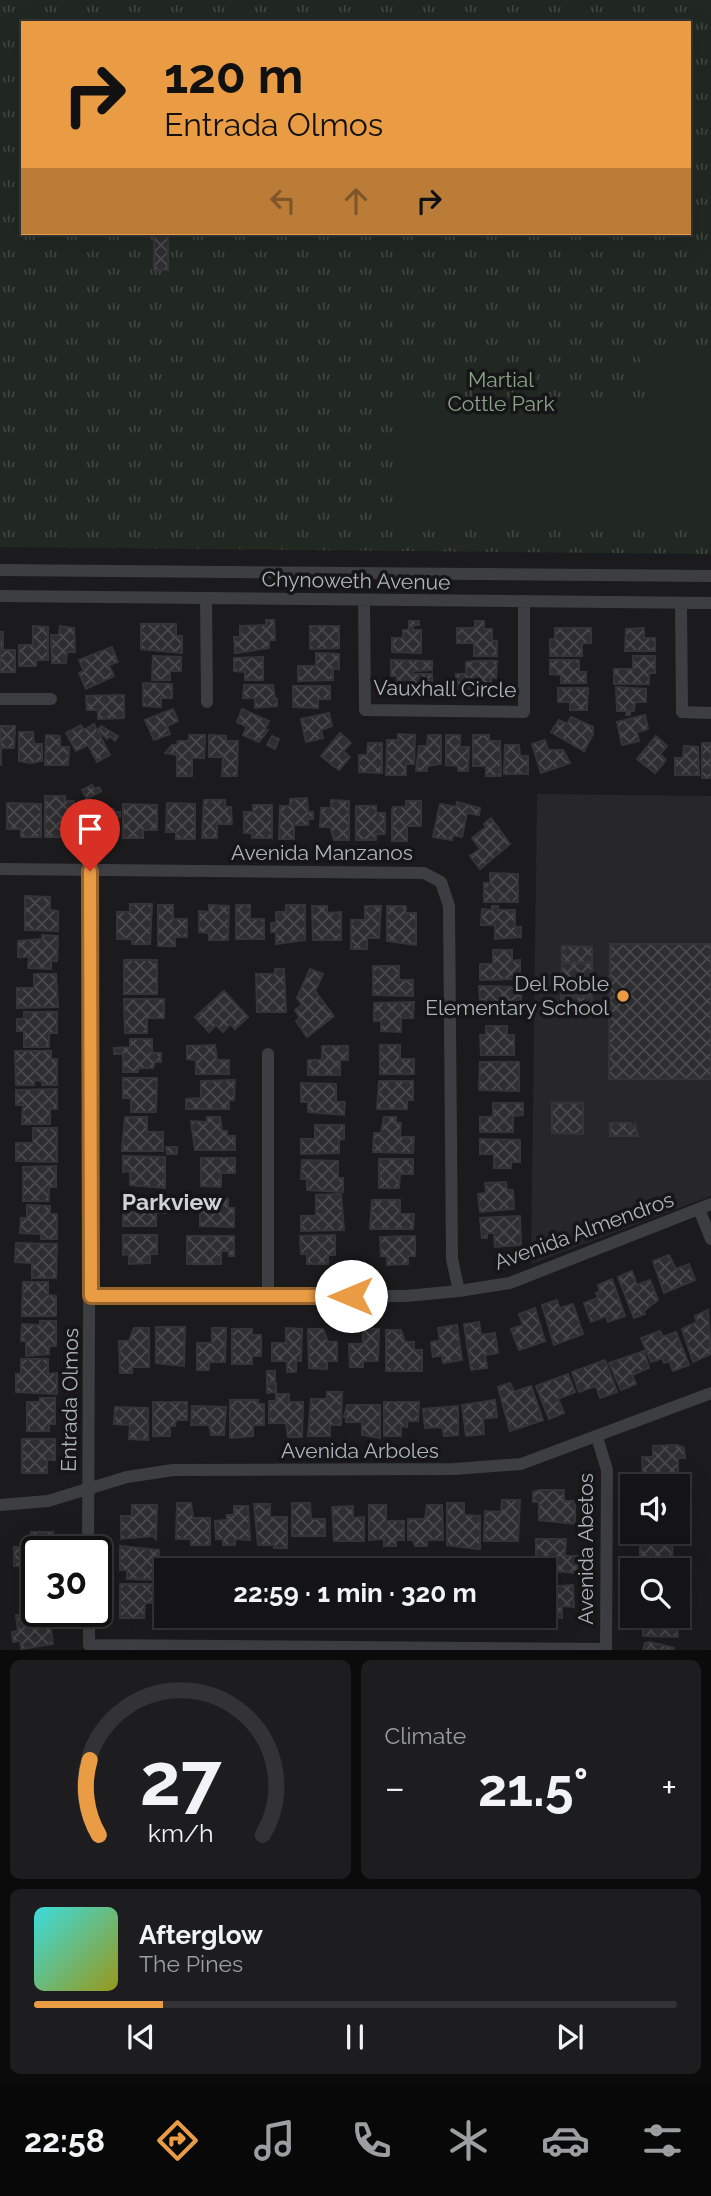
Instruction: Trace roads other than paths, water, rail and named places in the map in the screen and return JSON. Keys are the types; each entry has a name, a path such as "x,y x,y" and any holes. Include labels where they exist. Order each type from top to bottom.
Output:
{"street":[{"name":"Chynoweth Avenue","path":"0,569 711,576"},
{"name":"Chynoweth Avenue","path":"0,596 711,603"},
{"path":"206,598 207,702"},
{"name":"Vauxhall Circle","path":"364,600 365,710 524,712 524,602"},
{"path":"681,603 682,712 711,713"},
{"path":"0,699 51,699"},
{"name":"Avenida Manzanos","path":"0,869 424,873 440,882 449,906 452,1259 459,1291"},
{"name":"Entrada Olmos","path":"88,1536 91,1296 90,871"},
{"path":"268,1054 268,1295"},
{"path":"705,1207 711,1239"},
{"name":"Avenida Almendros","path":"91,1296 406,1296 459,1291 510,1283 705,1207"},
{"name":"Avenida Arboles","path":"0,1505 48,1501 127,1477 173,1470 489,1468 521,1464 711,1393"},
{"name":"Avenida Abetos","path":"89,1627 89,1645 606,1649 607,1470 597,1437"}],"place":[{"name":"Del Roble Elementary School","path":"623,996"}],"district":[{"name":"Parkview","path":"172,1202"}],"park label":[{"name":"Martial Cottle Park","path":"501,392"}]}
